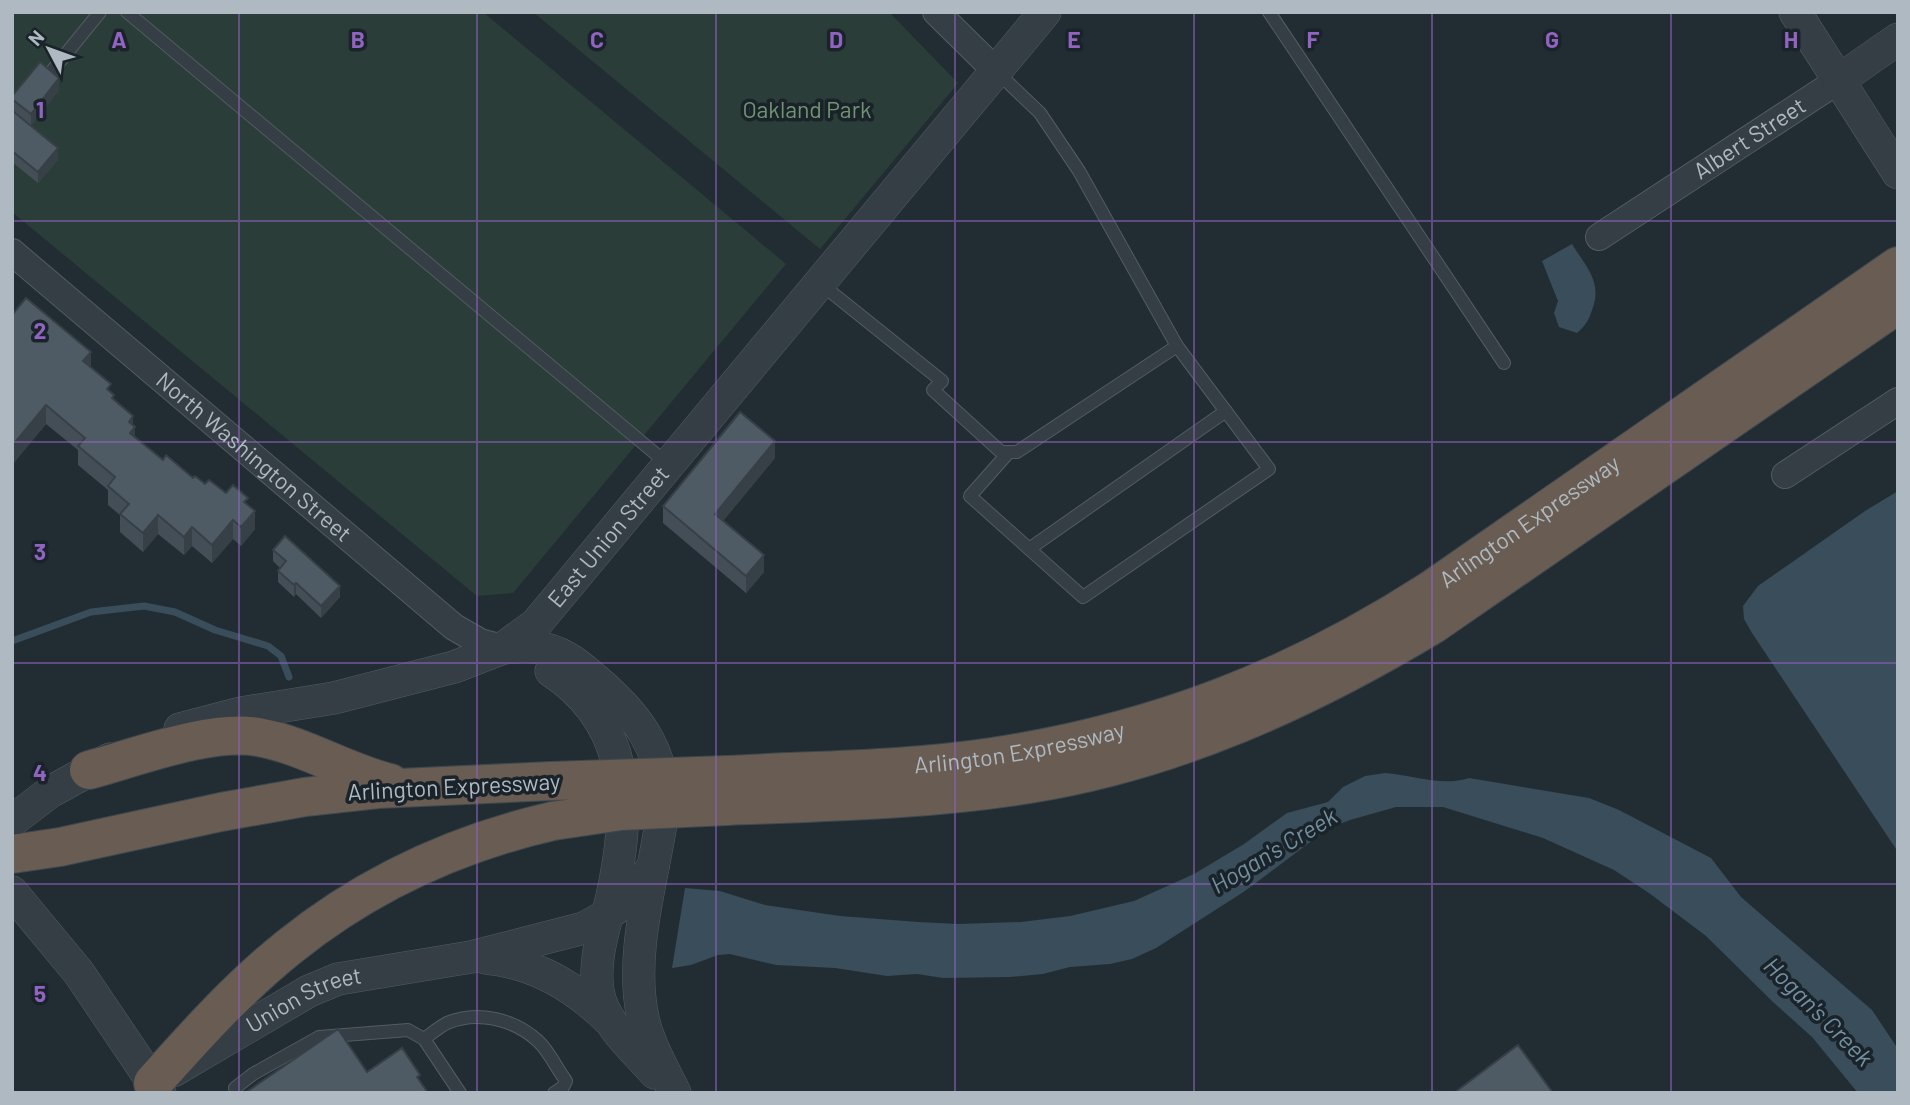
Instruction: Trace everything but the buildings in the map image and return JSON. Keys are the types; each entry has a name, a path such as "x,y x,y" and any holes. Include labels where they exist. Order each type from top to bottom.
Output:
{"highway":[{"name":"Arlington Expressway","path":"157,1088 202,1029 257,975 324,920 380,886 437,858 498,836 553,821 727,790 991,757 1077,742 1167,734 1277,708 1375,659 1469,600 1686,432 1891,290"},
{"path":"89,769 192,742 247,736 279,743 382,781 416,787"},
{"name":"Arlington Expressway","path":"12,854 60,847 264,803 343,792 551,781 727,790"}],"street":[{"path":"936,12 996,71"},
{"name":"East Union Street","path":"12,821 50,792 89,769 151,740 203,722 241,713 334,698 421,677 503,648 525,633 545,614 1045,12"},
{"path":"1795,12 1898,173"},
{"name":"Albert Street","path":"1599,237 1898,39"},
{"name":"North Washington Street","path":"12,252 454,627 480,642 503,648 543,667 568,684 595,711 614,746 621,776 623,816 614,887 598,958 598,991 606,1012 617,1028 673,1093"},
{"path":"1785,475 1898,401"},
{"name":"North Washington Street","path":"503,648 536,647 564,656 614,695 634,716 652,746 664,792 663,813 640,957 640,995 651,1043 673,1093"},
{"name":"Union Street","path":"157,1088 328,983 358,974 471,957 572,932 607,915 635,892 653,867"},
{"path":"17,906 79,973 157,1088"},
{"name":"Union Street","path":"471,957 515,963 550,976 578,992 617,1028"}],"lane":[{"path":"52,71 100,12"},
{"path":"127,12 669,465"},
{"path":"1269,12 1504,363"},
{"path":"996,71 1040,113 1079,171 1177,346 1269,469 1083,597 970,496 1009,452"},
{"path":"821,284 942,381 933,390 1001,452 1017,452 1177,346"},
{"path":"1029,549 1226,411"},
{"path":"424,1039 447,1023 472,1017 500,1018 540,1042 566,1081 563,1087 554,1093"},
{"path":"235,1088 254,1074 319,1037 408,1030 424,1039 460,1093"}],"green space":[{"path":"12,12 483,12 786,264 513,593 477,596 12,212"},
{"name":"Oakland Park","path":"533,12 889,12 958,83 820,249"}],"water":[{"path":"1572,244 1591,275 1595,291 1590,317 1577,333 1559,327 1554,313 1558,301 1542,261"},
{"path":"1898,491 1898,852 1752,633 1744,619 1743,606 1758,586"},
{"path":"1385,773 1438,781 1469,778 1589,798 1619,810 1711,858 1741,897 1872,1010 1898,1049 1898,1093 1858,1093 1812,1037 1706,936 1614,870 1543,838 1443,807 1396,807 1329,828 1245,891 1156,948 1132,959 1110,964 1070,967 1043,974 1009,977 943,978 917,974 887,976 835,968 776,965 730,954 672,968 685,888 720,891 765,905 840,916 918,922 1021,922 1070,916 1134,901 1194,874 1244,844 1287,813 1328,802 1343,787 1365,776"}],"waterway":[{"name":"Hogan's Creek","path":"12,641 91,612 144,606 175,612 215,630 268,646 281,656 289,677"}]}
